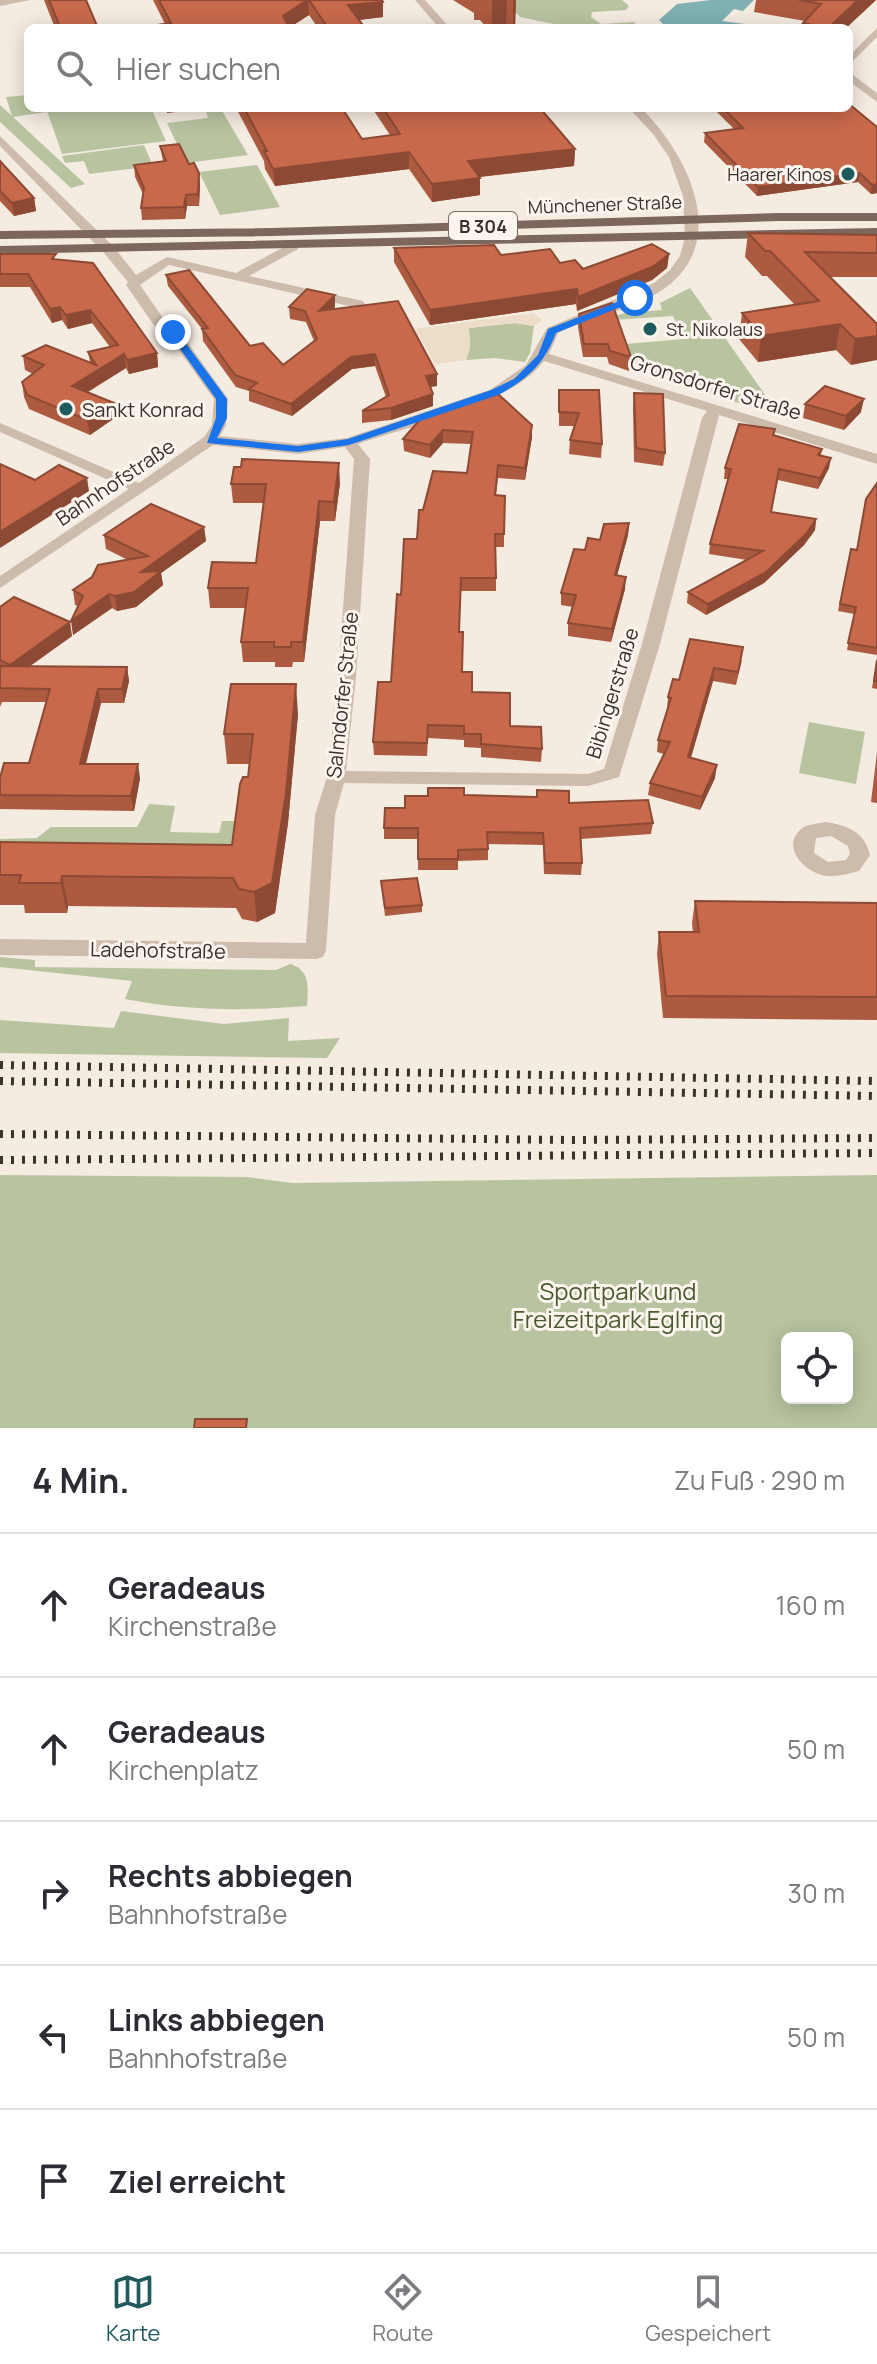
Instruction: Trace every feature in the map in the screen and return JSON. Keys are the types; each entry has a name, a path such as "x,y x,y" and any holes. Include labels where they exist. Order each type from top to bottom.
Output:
{"main road":[{"name":"Münchener Straße","path":"109,250 168,255 877,217"},
{"name":"Münchener Straße","path":"94,235 692,227 877,232"},
{"name":"B 304","path":"0,235 94,235"},
{"name":"B 304","path":"0,250 109,250"}],"street":[{"path":"0,3 25,0"},
{"path":"420,0 441,24"},
{"path":"853,58 877,31"},
{"path":"853,78 877,99"},
{"path":"358,304 237,277 168,255 133,285 158,321 173,332 218,391 221,418 210,440 298,449 349,442 495,393 517,381 542,356 552,331 635,298 671,277 689,254 694,210 667,144 639,112"},
{"path":"0,139 109,250 135,282"},
{"path":"0,159 17,157"},
{"path":"237,277 293,246"},
{"name":"Gronsdorfer Straße","path":"542,356 877,459"},
{"name":"Bibingerstraße","path":"336,777 588,780 612,773 651,644 709,418 717,408"},
{"path":"0,427 141,489"},
{"name":"Bahnhofstraße","path":"0,583 210,440"},
{"name":"Salmdorfer Straße","path":"316,951 325,815 336,777 347,677 362,459 349,442"},
{"name":"Ladehofstraße","path":"0,947 316,951"}],"green space":[{"path":"504,0 622,0 629,6 626,10 592,12 591,17 601,24 554,24 520,17"},
{"path":"24,95 24,112 46,112 13,117 85,184 71,188 0,122 0,105 12,116 6,97"},
{"path":"47,112 153,112 166,141 62,154"},
{"path":"206,112 223,112 248,155 186,163 167,123 208,118"},
{"path":"144,145 153,166 89,174 84,161 65,163 62,156"},
{"path":"257,165 280,207 220,215 199,172"},
{"path":"690,288 780,416 634,370 626,344 684,339 673,316 608,318 625,313 662,310 660,303"},
{"path":"515,323 534,326 530,353 525,362 495,358 466,360 470,348 469,328"},
{"path":"809,722 865,732 856,784 799,773"},
{"path":"149,804 175,806 170,832 219,833 222,821 237,821 230,863 0,862 0,839 37,838 51,827 137,827"},
{"path":"0,957 35,960 35,967 276,970 290,964 305,975 307,1006 216,1009 148,1003 125,999 132,981 0,967"},
{"path":"121,1011 224,1024 289,1018 288,1041 340,1038 327,1058 0,1053 0,1020 114,1028"},
{"name":"Sportpark und Freizeitpark Eglfing","path":"0,1175 247,1177 292,1183 877,1175 877,1428 0,1428"}],"shaded area":[{"path":"533,313 542,320 534,326 515,323 469,328 470,348 466,360 435,364 415,329"}],"water":[{"path":"754,0 743,11 734,9 722,21 745,24 663,24 659,20 677,4"}],"building":[{"path":"49,0 86,0 96,24 59,24"},
{"path":"159,0 307,0 283,16 288,24 164,24 171,23"},
{"path":"309,0 383,2 348,5 362,24 325,24"},
{"path":"799,0 858,0 832,24 803,23 821,4"},
{"path":"853,107 877,127 877,184 872,185 860,173 758,187 705,133 743,128 727,112 853,112"},
{"path":"246,112 345,112 362,139 400,134 386,112 543,112 575,149 468,161 480,178 432,184 409,152 273,169 264,151 267,151"},
{"path":"179,144 189,164 194,163 199,173 198,194 186,195 184,207 141,208 144,188 134,165 166,161 160,146"},
{"path":"0,161 34,198 12,203 0,191"},
{"path":"748,233 877,235 877,253 805,252 877,324 877,336 855,339 840,324 761,336 742,313 819,301"},
{"path":"652,244 669,254 654,266 578,297 577,289 430,310 394,248 494,245 501,255 550,249 560,263 575,260 583,269"},
{"path":"0,254 56,254 52,259 93,263 157,353 127,360 124,354 72,386 114,403 87,420 27,395 22,382 44,365 23,356 46,345 96,365 88,352 118,345 90,310 66,315 60,307 50,309 28,274 0,274"},
{"path":"189,270 250,346 263,343 283,365 317,339 305,311 289,307 307,289 335,295 319,311 398,301 437,374 426,376 433,394 391,408 362,411 389,395 375,354 351,357 291,404 249,389 257,383 235,375 202,329 208,328 166,275"},
{"path":"612,303 631,357 610,351 608,344 584,344 579,314"},
{"path":"825,386 864,399 846,416 805,404"},
{"path":"559,390 599,390 602,444 570,440 579,413 559,412"},
{"path":"634,393 663,394 665,453 636,448"},
{"path":"498,394 532,425 525,468 498,465 495,495 505,496 504,534 495,534 496,578 461,578 459,632 463,632 462,672 472,672 472,692 510,693 510,726 541,727 542,749 481,744 481,734 464,734 464,726 428,725 427,743 373,742 378,682 391,682 404,539 417,539 419,510 423,510 433,471 467,473 473,432 443,430 430,445 403,439 425,414"},
{"path":"739,424 775,429 773,435 822,449 818,455 831,458 820,478 779,469 771,512 816,519 806,534 766,572 708,604 688,592 763,551 710,544 731,469 725,468"},
{"path":"242,459 339,463 334,502 319,501 303,642 291,642 291,647 274,647 274,642 241,642 248,588 208,588 212,562 256,563 266,484 231,484 234,467 241,467"},
{"path":"0,464 35,480 59,465 87,478 0,532"},
{"path":"877,483 877,648 848,643 856,607 840,604 851,549 857,550 866,499"},
{"path":"151,504 204,527 141,572 161,571 134,592 115,596 109,594 71,621 83,596 73,590 92,577 98,565 148,556 104,535"},
{"path":"629,523 615,575 626,577 612,629 568,623 576,595 561,593 574,549 585,550 588,538 600,540 604,524"},
{"path":"14,597 70,622 10,665 0,660 0,607"},
{"path":"690,639 743,647 738,672 714,668 688,757 717,765 702,797 650,783 670,742 658,740 671,698 668,697 673,679 679,680"},
{"path":"0,666 127,667 122,689 98,689 80,764 138,764 131,796 0,795 4,763 29,763 50,689 0,688"},
{"path":"231,684 296,684 286,793 272,883 254,892 239,889 233,878 62,876 61,883 19,883 21,875 0,875 0,842 232,845 240,784 243,777 248,777 253,734 224,734"},
{"path":"428,788 464,788 464,795 537,797 537,790 569,791 569,803 648,800 653,823 580,828 582,863 545,863 543,833 487,832 488,849 458,850 458,859 418,859 418,828 384,828 385,808 405,808 405,796 428,796"},
{"path":"417,878 422,905 385,908 381,881"},
{"path":"695,901 877,903 877,997 666,996 659,932 699,932"},
{"path":"195,1419 247,1419 246,1428 194,1428"}],"railway":[{"path":"0,1065 877,1081"},
{"path":"0,1081 877,1096"},
{"path":"0,1134 574,1140 877,1138"},
{"path":"0,1160 877,1153"}],"place":[{"name":"Haarer Kinos","path":"848,174"},
{"name":"St. Nikolaus","path":"650,329"},
{"name":"Sankt Konrad","path":"66,409"}],"route":[{"path":"173,332 221,399 221,418 210,440 245,446 298,449 349,442 495,393 535,366 552,331 565,323 635,298"}]}
